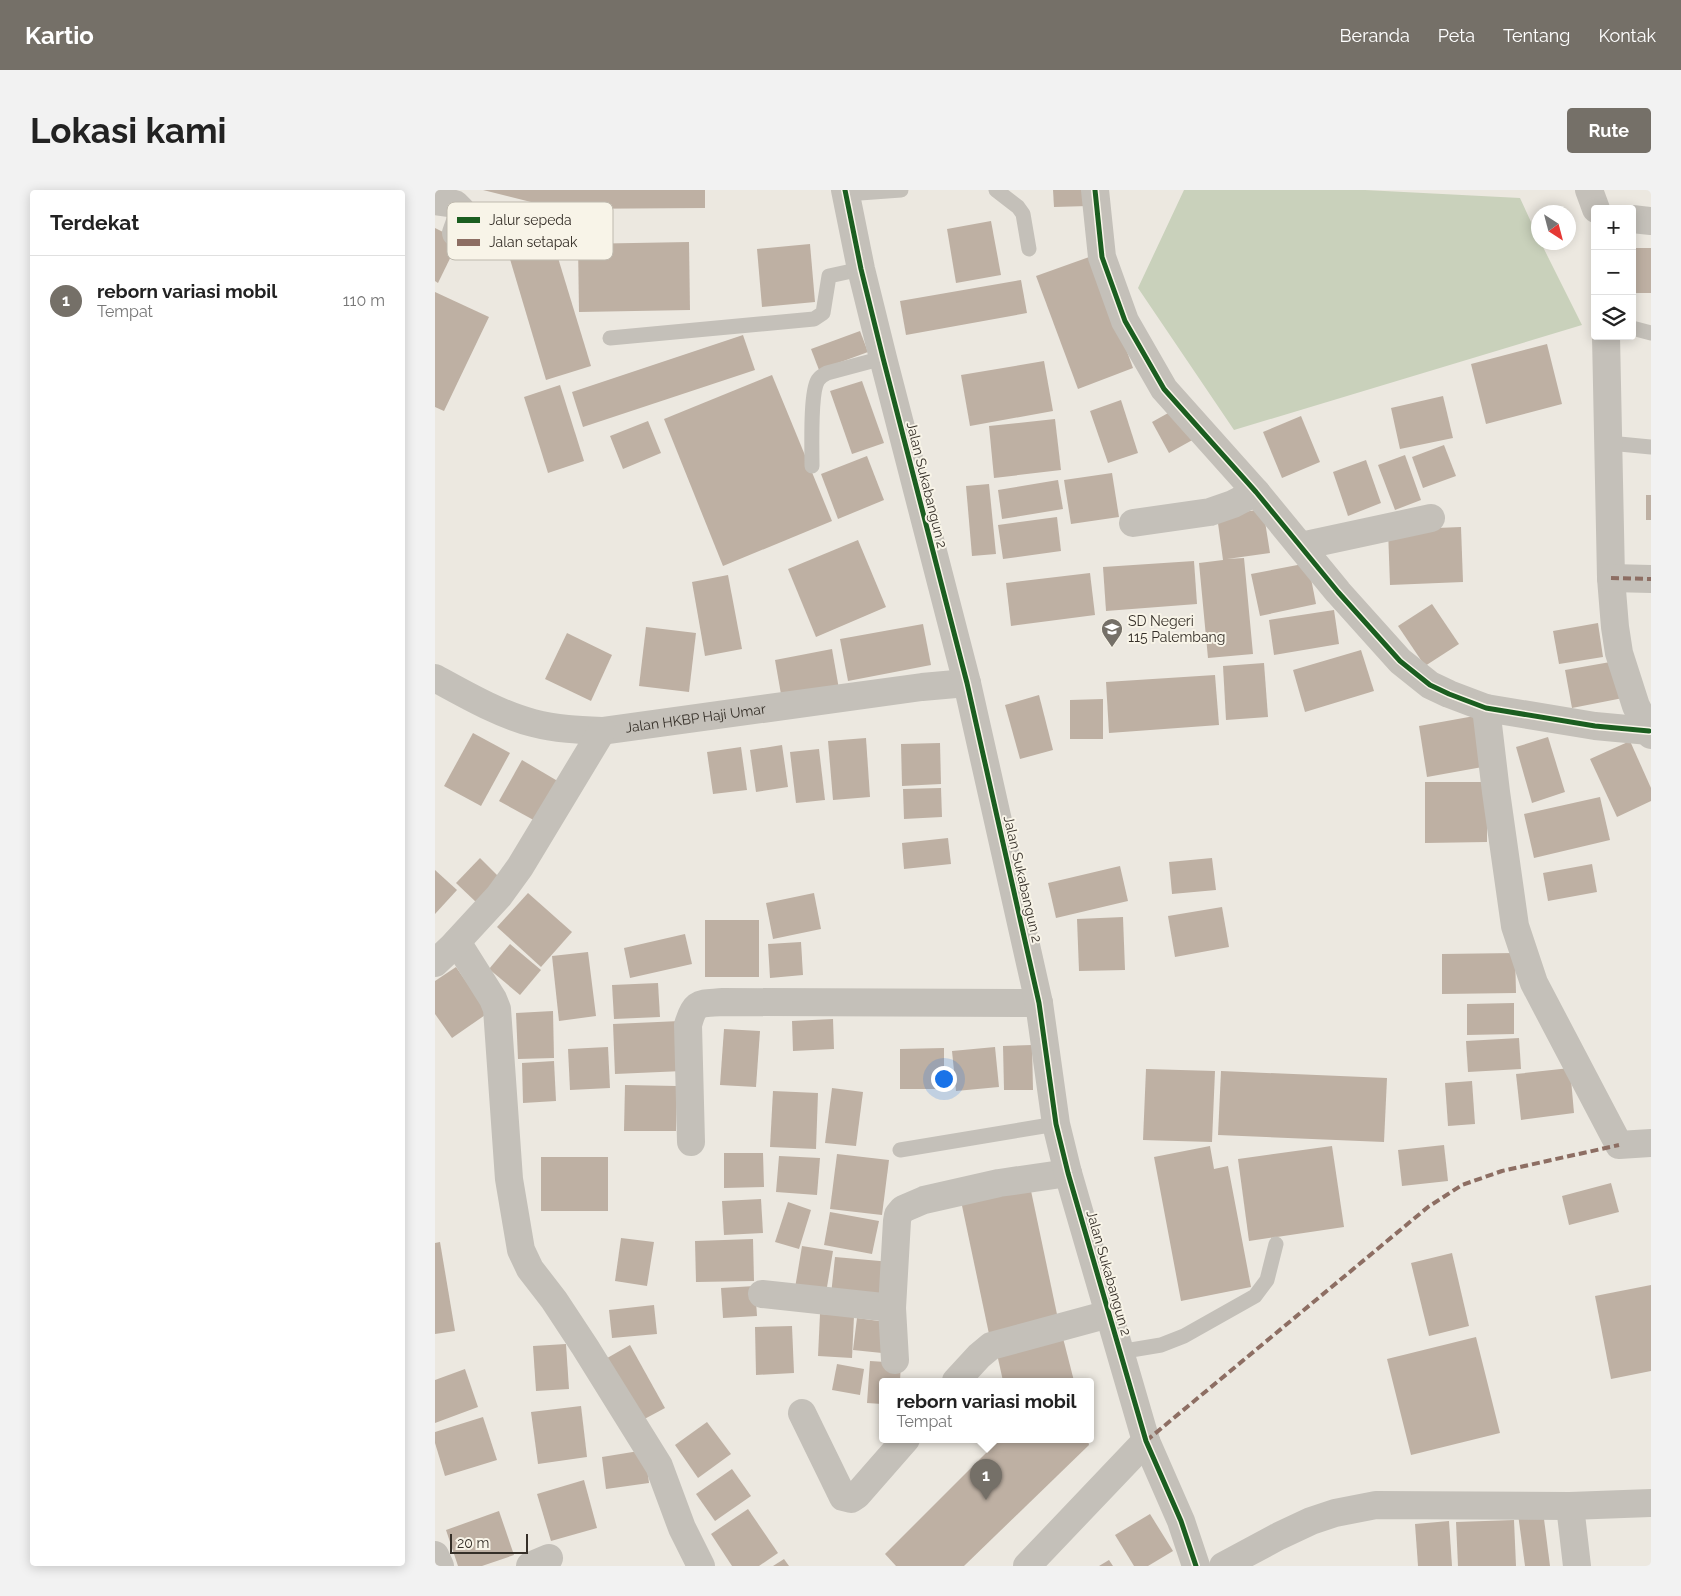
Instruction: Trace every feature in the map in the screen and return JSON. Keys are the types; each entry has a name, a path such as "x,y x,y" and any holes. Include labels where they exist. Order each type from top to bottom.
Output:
{"street":[{"path":"1095,190 1102,257 1125,321 1164,390 1256,492 1338,592 1400,661 1430,685 1486,708 1650,733"},
{"path":"1589,190 1595,205"},
{"name":"Jalan Sukabangun 2","path":"846,192 861,269 967,684 1039,1003 1056,1124 1068,1173 1146,1441 1181,1521 1196,1566"},
{"path":"1636,219 1651,221"},
{"path":"1606,340 1611,578 1619,653 1636,706 1650,733"},
{"path":"1133,523 1211,512 1233,504 1256,492"},
{"path":"1301,546 1431,518"},
{"path":"1611,578 1651,578"},
{"name":"Jalan HKBP Haji Umar","path":"435,678 503,712 532,723 562,729 602,731 922,687 967,684"},
{"path":"1486,708 1515,926 1534,983 1619,1145 1651,1143"},
{"path":"435,963 499,896 520,866 602,731"},
{"path":"457,942 493,999 497,1009 509,1178 521,1250 530,1269 554,1300 585,1347 659,1466 682,1528 701,1566"},
{"path":"691,1142 688,1024 693,1009 701,1004 723,1002 1039,1003"},
{"path":"895,1360 892,1308 897,1221 898,1215 903,1208 924,1200 990,1185 1068,1173"},
{"path":"762,1294 892,1308"},
{"path":"959,1378 991,1346 1109,1314"},
{"path":"802,1413 843,1497 851,1499 857,1495 902,1443"},
{"path":"1027,1566 1146,1441"},
{"path":"1223,1566 1311,1521 1335,1513 1376,1505 1570,1506 1651,1504"},
{"path":"1570,1506 1577,1566"},
{"path":"435,1555 440,1566"}],"lane":[{"path":"846,192 901,190"},
{"path":"996,190 1018,207 1023,214 1029,250"},
{"path":"610,338 814,319 823,313 829,276 861,269"},
{"path":"1636,329 1651,333"},
{"path":"812,466 811,432 816,386 819,378 827,373 883,358"},
{"path":"1609,443 1651,447"},
{"path":"900,1150 1056,1124"},
{"path":"1119,1352 1161,1345 1183,1336 1255,1296 1267,1280 1276,1244"}],"green space":[{"path":"1184,190 1365,190 1520,198 1531,222 1531,250 1544,250 1582,325 1234,430 1138,288"}],"building":[{"path":"483,190 705,190 705,208 613,209 613,202 531,202"},
{"path":"1053,190 1088,190 1088,206 1054,207"},
{"path":"991,221 1001,275 956,283 947,229"},
{"path":"435,228 447,234 447,260 449,260 438,283 435,281"},
{"path":"689,242 690,310 579,312 578,260 613,260 613,243"},
{"path":"810,244 815,302 762,307 757,249"},
{"path":"1636,248 1651,248 1651,293 1636,293"},
{"path":"1092,256 1133,368 1078,389 1036,276"},
{"path":"510,260 559,260 591,366 546,380"},
{"path":"1021,280 1027,313 906,335 900,301"},
{"path":"435,292 489,317 444,411 435,407"},
{"path":"860,331 868,352 819,370 811,349"},
{"path":"743,335 755,370 583,427 572,392"},
{"path":"1547,344 1562,404 1486,424 1471,364"},
{"path":"1044,361 1053,411 970,426 961,375"},
{"path":"772,375 832,521 723,566 664,419"},
{"path":"862,381 884,443 852,454 830,391"},
{"path":"560,385 584,461 548,473 524,397"},
{"path":"1443,396 1453,438 1400,449 1391,408"},
{"path":"1121,400 1138,453 1108,463 1090,411"},
{"path":"1179,407 1196,438 1169,453 1152,422"},
{"path":"1301,416 1320,462 1282,478 1263,432"},
{"path":"1055,419 1061,470 994,478 989,426"},
{"path":"648,421 661,453 623,469 610,436"},
{"path":"1444,445 1456,476 1423,488 1412,457"},
{"path":"1405,455 1421,500 1395,510 1378,465"},
{"path":"867,456 884,500 838,519 821,474"},
{"path":"1366,460 1381,503 1348,516 1333,472"},
{"path":"1112,473 1119,517 1071,524 1064,480"},
{"path":"1058,480 1063,509 1002,519 998,490"},
{"path":"989,484 996,554 972,556 966,486"},
{"path":"1646,495 1651,495 1651,520 1646,520"},
{"path":"1263,509 1270,553 1227,559 1244,558 1253,654 1208,658 1199,563 1223,560 1217,516"},
{"path":"1057,517 1061,551 1003,559 998,525"},
{"path":"1461,527 1463,582 1390,585 1388,530"},
{"path":"858,540 886,607 816,637 788,569"},
{"path":"1194,561 1197,604 1106,611 1103,567"},
{"path":"1308,563 1316,604 1260,616 1251,574"},
{"path":"1090,573 1095,615 1011,626 1006,583"},
{"path":"728,575 742,649 705,656 692,582"},
{"path":"1432,604 1459,644 1425,666 1398,626"},
{"path":"1334,610 1339,644 1274,655 1269,620"},
{"path":"1598,623 1603,657 1559,664 1553,631"},
{"path":"923,624 931,665 848,681 840,639"},
{"path":"646,627 696,633 689,692 639,686"},
{"path":"567,633 612,655 591,701 545,679"},
{"path":"832,649 839,689 782,700 775,660"},
{"path":"1361,650 1374,691 1305,712 1293,670"},
{"path":"1616,661 1623,698 1572,708 1565,670"},
{"path":"1264,663 1268,717 1226,720 1223,666"},
{"path":"1215,675 1219,725 1109,733 1106,682"},
{"path":"1039,695 1053,750 1020,759 1005,705"},
{"path":"1103,699 1103,739 1070,739 1070,700"},
{"path":"1480,715 1488,766 1427,777 1419,726"},
{"path":"473,733 510,753 481,806 444,786"},
{"path":"1548,737 1565,792 1532,803 1516,747"},
{"path":"866,738 870,797 833,800 828,741"},
{"path":"1630,741 1651,788 1651,801 1617,817 1590,759"},
{"path":"940,743 941,784 902,786 901,744"},
{"path":"782,745 788,787 756,792 750,750"},
{"path":"741,747 747,790 713,794 707,752"},
{"path":"819,749 825,800 796,803 790,752"},
{"path":"522,760 561,783 539,823 499,801"},
{"path":"1425,782 1487,782 1487,842 1425,843"},
{"path":"941,788 942,817 904,819 903,789"},
{"path":"1600,797 1610,840 1534,858 1524,814"},
{"path":"948,838 951,864 904,869 902,843"},
{"path":"480,858 501,879 477,903 456,883"},
{"path":"1212,858 1216,890 1172,894 1169,862"},
{"path":"1592,864 1597,892 1548,901 1543,873"},
{"path":"1120,866 1128,901 1056,918 1048,883"},
{"path":"435,870 457,890 435,914"},
{"path":"528,893 572,932 541,967 497,927"},
{"path":"814,893 821,929 773,939 766,903"},
{"path":"1222,907 1229,947 1175,957 1168,916"},
{"path":"1123,917 1125,970 1079,971 1077,919"},
{"path":"705,920 759,920 759,977 705,977"},
{"path":"685,934 692,964 630,978 624,948"},
{"path":"801,942 803,975 770,978 768,944"},
{"path":"510,944 541,970 520,995 489,969"},
{"path":"588,952 596,1016 559,1021 552,956"},
{"path":"1515,953 1516,993 1442,994 1442,954"},
{"path":"456,967 488,1013 452,1038 435,1014 435,981"},
{"path":"658,983 660,1017 614,1019 612,985"},
{"path":"1514,1003 1514,1034 1467,1035 1467,1004"},
{"path":"553,1011 554,1058 518,1059 516,1013"},
{"path":"833,1019 834,1049 793,1051 792,1021"},
{"path":"680,1021 683,1071 615,1074 613,1024"},
{"path":"724,1029 760,1031 756,1087 720,1085"},
{"path":"1519,1038 1521,1069 1468,1072 1466,1041"},
{"path":"1032,1045 1033,1090 1004,1090 1003,1046"},
{"path":"608,1047 610,1088 570,1090 568,1049"},
{"path":"995,1047 999,1087 956,1091 952,1051"},
{"path":"944,1048 944,1089 900,1089 900,1049"},
{"path":"554,1061 556,1101 523,1103 522,1063"},
{"path":"1570,1068 1574,1113 1521,1120 1516,1074"},
{"path":"1146,1069 1215,1071 1212,1142 1143,1140"},
{"path":"1221,1071 1387,1078 1384,1142 1218,1135"},
{"path":"1472,1081 1475,1124 1448,1126 1445,1083"},
{"path":"625,1085 677,1086 676,1131 624,1131"},
{"path":"832,1088 863,1092 856,1146 825,1143"},
{"path":"773,1091 818,1093 816,1149 770,1147"},
{"path":"1444,1145 1448,1181 1402,1186 1398,1150"},
{"path":"1210,1146 1214,1169 1228,1166 1251,1287 1181,1301 1154,1157"},
{"path":"1332,1146 1344,1227 1249,1241 1238,1159"},
{"path":"724,1153 763,1153 764,1187 724,1188"},
{"path":"837,1154 889,1160 882,1215 830,1209"},
{"path":"779,1156 820,1158 817,1195 776,1192"},
{"path":"541,1157 608,1157 608,1211 541,1211"},
{"path":"1611,1183 1619,1212 1569,1225 1562,1196"},
{"path":"1030,1186 1058,1319 989,1334 961,1201"},
{"path":"761,1199 763,1233 724,1235 722,1201"},
{"path":"788,1202 811,1210 799,1249 775,1242"},
{"path":"830,1212 879,1221 872,1254 824,1245"},
{"path":"621,1238 654,1242 647,1286 615,1281"},
{"path":"753,1239 754,1281 696,1282 695,1241"},
{"path":"440,1242 455,1331 435,1334 435,1243"},
{"path":"802,1246 833,1251 825,1299 794,1294"},
{"path":"1452,1253 1469,1326 1429,1336 1411,1263"},
{"path":"835,1257 891,1262 887,1300 831,1295"},
{"path":"1651,1285 1651,1371 1611,1379 1595,1296"},
{"path":"755,1286 757,1316 723,1318 721,1288"},
{"path":"654,1305 657,1334 612,1338 609,1310"},
{"path":"820,1314 854,1316 852,1358 818,1356"},
{"path":"857,1318 886,1322 882,1353 853,1350"},
{"path":"792,1326 794,1373 756,1375 755,1327"},
{"path":"1476,1337 1500,1433 1411,1455 1387,1359"},
{"path":"1063,1338 1073,1378 1002,1378 997,1354"},
{"path":"566,1344 569,1389 536,1391 533,1346"},
{"path":"630,1345 665,1408 637,1423 602,1361"},
{"path":"870,1361 901,1363 900,1378 879,1378 879,1404 867,1403"},
{"path":"837,1364 864,1369 860,1395 832,1390"},
{"path":"465,1369 478,1407 435,1423 435,1380"},
{"path":"581,1406 587,1457 538,1464 531,1412"},
{"path":"483,1417 497,1460 445,1476 435,1443 435,1432"},
{"path":"707,1422 731,1454 698,1478 675,1445"},
{"path":"996,1443 1089,1443 1089,1445 964,1566 896,1566 885,1554"},
{"path":"645,1450 649,1483 606,1489 602,1457"},
{"path":"732,1469 751,1496 715,1521 696,1494"},
{"path":"584,1480 597,1528 551,1541 537,1494"},
{"path":"748,1509 778,1553 759,1566 732,1566 711,1534"},
{"path":"499,1511 514,1555 482,1566 458,1566 446,1530"},
{"path":"1543,1511 1550,1566 1525,1566 1518,1514"},
{"path":"1150,1514 1173,1551 1148,1566 1134,1566 1115,1535"},
{"path":"1514,1520 1516,1566 1458,1566 1456,1522"},
{"path":"1449,1521 1452,1566 1418,1566 1415,1524"},
{"path":"784,1559 789,1566 773,1566"},
{"path":"1109,1560 1113,1566 1099,1566"}],"marked path":[{"path":"1611,578 1651,579"},
{"path":"1146,1441 1428,1207 1462,1185 1502,1171 1619,1145"}],"cycle path":[{"path":"845,190 861,269 883,358 967,683 1039,1003 1056,1124 1068,1173 1146,1441 1181,1521 1196,1566"},
{"path":"1095,190 1102,257 1125,321 1164,389 1256,492 1338,592 1400,661 1430,685 1486,708 1595,726 1649,731"}],"place":[{"name":"SD Negeri 115 Palembang","path":"1112,648"},
{"name":"reborn variasi mobil","path":"986,1500"}]}
